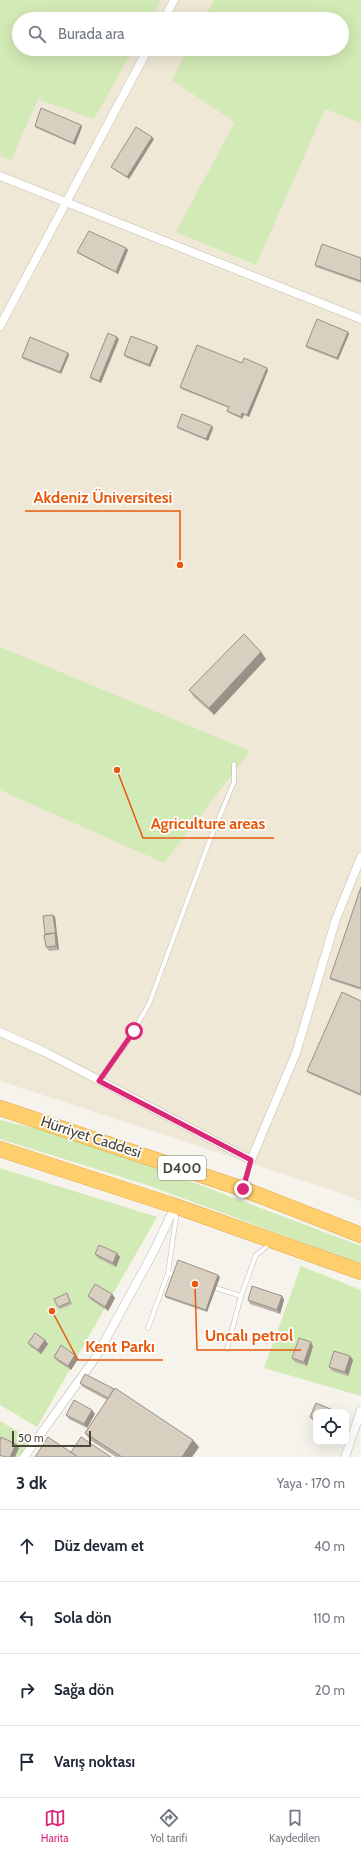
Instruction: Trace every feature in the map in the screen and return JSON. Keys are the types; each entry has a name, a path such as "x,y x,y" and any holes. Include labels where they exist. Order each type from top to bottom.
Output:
{"highway":[{"name":"Hürriyet Caddesi","path":"0,1108 243,1189 361,1235"},
{"path":"0,1149 175,1206 361,1272"}],"street":[{"path":"168,12 174,0"},
{"path":"0,326 144,56"},
{"path":"0,176 361,319"},
{"path":"0,1032 47,1053 251,1160 296,1053 336,919 361,857"},
{"path":"24,1457 96,1357 154,1251 175,1206"},
{"path":"345,1457 361,1410"}],"lane":[{"path":"99,1081 126,1044 149,1004 211,837 234,782 234,764"},
{"path":"243,1189 251,1160"},
{"path":"148,1328 168,1273 176,1218 175,1206"},
{"path":"227,1350 241,1296 256,1255 273,1241"},
{"path":"168,1273 175,1275"},
{"path":"216,1288 241,1296"}],"shaded area":[{"path":"0,0 361,0 361,1202 347,1195 0,1081"}],"green space":[{"path":"0,0 161,0 154,12 12,12 12,56 129,56 94,119 38,99 11,160 0,156"},
{"path":"214,0 361,0 361,123 325,109 256,265 176,232 235,122 172,80 184,56 349,56 349,12 208,12"},
{"path":"0,647 250,751 164,863 0,790"},
{"path":"0,1120 59,1134 158,1169 361,1246 361,1264 147,1185 0,1139"},
{"path":"0,1168 157,1217 37,1427 0,1405"},
{"path":"301,1266 361,1290 361,1396 264,1368"},
{"path":"0,1421 31,1439 23,1457 0,1457"}],"building":[{"path":"41,108 81,125 73,143 35,126"},
{"path":"136,127 152,137 127,177 111,167"},
{"path":"89,231 126,248 116,272 77,252"},
{"path":"322,244 361,258 361,281 315,265"},
{"path":"317,319 348,332 337,358 306,346"},
{"path":"108,333 117,337 99,381 90,377"},
{"path":"131,336 157,346 149,365 124,355"},
{"path":"30,337 68,353 60,372 22,357"},
{"path":"197,345 242,363 244,358 267,368 247,415 242,413 241,417 227,411 229,407 180,387"},
{"path":"182,414 212,426 206,439 177,427"},
{"path":"244,634 261,652 209,708 189,690"},
{"path":"361,887 361,988 330,978"},
{"path":"53,915 56,935 55,933 45,934 43,916"},
{"path":"55,933 56,946 46,947 44,935"},
{"path":"342,992 361,1001 360,1094 307,1071"},
{"path":"99,1245 117,1253 113,1263 95,1254"},
{"path":"178,1260 218,1275 206,1310 165,1296"},
{"path":"95,1284 112,1294 105,1307 88,1296"},
{"path":"252,1286 282,1296 277,1310 248,1300"},
{"path":"67,1293 70,1302 58,1307 54,1299"},
{"path":"35,1333 45,1340 38,1350 28,1343"},
{"path":"299,1338 311,1342 304,1362 292,1358"},
{"path":"61,1345 75,1355 68,1366 54,1357"},
{"path":"334,1351 350,1356 345,1372 329,1367"},
{"path":"85,1374 114,1389 108,1398 80,1383"},
{"path":"115,1388 193,1440 182,1457 122,1457 85,1433"},
{"path":"74,1400 92,1410 84,1424 66,1415"},
{"path":"316,1403 331,1409 313,1409"},
{"path":"313,1410 313,1418 310,1417"},
{"path":"1,1437 16,1444 10,1457 0,1455"},
{"path":"48,1437 78,1457 35,1457"},
{"path":"81,1437 111,1457 78,1457 71,1452"}],"place":[{"name":"Akdeniz Üniversitesi","path":"180,565"},
{"name":"Agriculture areas","path":"117,770"},
{"name":"Uncalı petrol","path":"195,1284"},
{"name":"Kent Parkı","path":"52,1311"}],"route":[{"path":"134,1031 99,1081 159,1114 251,1160 243,1189"}]}
